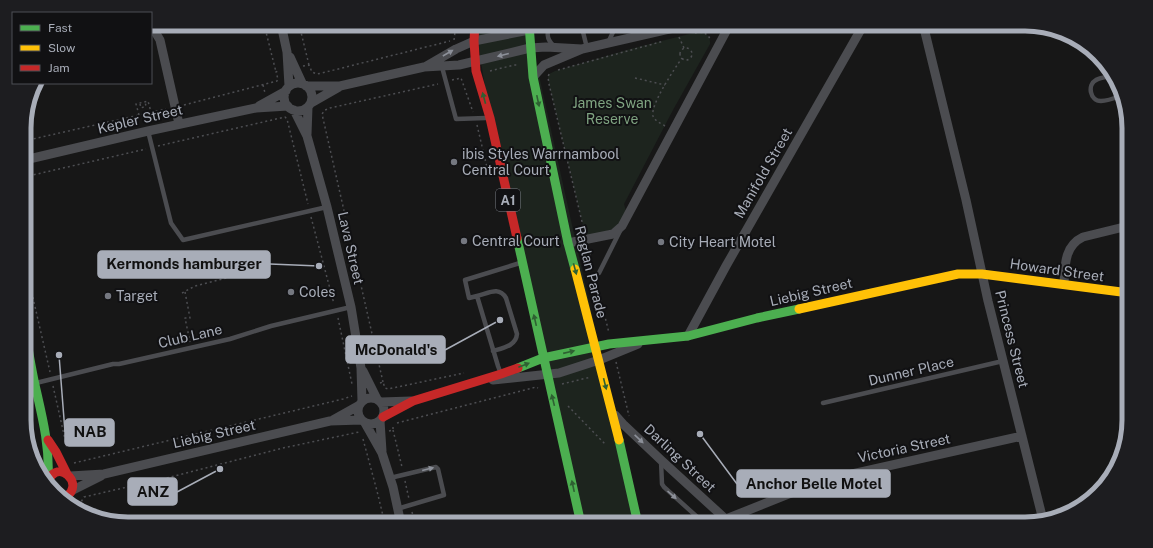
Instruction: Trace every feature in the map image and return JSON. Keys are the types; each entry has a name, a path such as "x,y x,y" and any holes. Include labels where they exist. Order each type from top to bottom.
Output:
{"main road":[{"name":"A1","path":"475,31 475,61 490,118 579,517"},
{"name":"Raglan Parade","path":"529,31 533,78 568,243 603,374 636,517"},
{"name":"Liebig Street","path":"382,419 414,401 501,374 543,358 595,346 688,336 757,318 942,277 958,274 982,274"},
{"name":"Howard Street","path":"982,274 1122,292"},
{"path":"31,366 47,439 49,454 48,474"},
{"path":"47,439 73,482 69,496"},
{"path":"50,478 54,473 63,472 68,475"}],"street":[{"path":"155,31 160,40 179,124"},
{"path":"282,31 291,68 284,97 291,108 302,110 340,86"},
{"path":"424,68 456,49 474,41 513,31"},
{"path":"533,78 544,65 585,48 660,31"},
{"path":"568,243 617,232 625,221 726,31"},
{"name":"Manifold Street","path":"688,336 726,266 860,31"},
{"name":"Princess Street","path":"925,31 1003,361 1042,515"},
{"path":"287,89 296,83 340,86 424,68 459,65 530,48 585,48"},
{"path":"291,68 310,89 312,93 310,105"},
{"name":"Kepler Street","path":"256,108 287,89"},
{"name":"Lava Street","path":"307,136 310,105"},
{"name":"Kepler Street","path":"31,159 148,131 256,108 291,108"},
{"name":"Lava Street","path":"291,108 307,136 327,207 350,307 361,368 360,404"},
{"path":"1064,284 1067,254 1078,239 1122,227"},
{"name":"Liebig Street","path":"479,381 559,373 599,360 646,341"},
{"name":"Lava Street","path":"361,388 379,401"},
{"path":"377,435 384,409 379,401 369,398 360,404 358,414 363,422 377,435 390,478 399,517"},
{"name":"Liebig Street","path":"379,401 414,401"},
{"name":"Liebig Street","path":"330,421 360,404"},
{"name":"Darling Street","path":"612,411 626,428 725,517"},
{"path":"363,422 373,425 382,419"},
{"name":"Liebig Street","path":"68,475 104,474 330,421 363,422"},
{"name":"Victoria Street","path":"738,517 801,489 832,479 1022,436"},
{"name":"Liebig Street","path":"69,496 104,474"}],"lane":[{"path":"548,31 551,44 557,48"},
{"path":"582,31 585,48"},
{"path":"607,43 613,31"},
{"path":"442,67 456,118 490,118"},
{"path":"1107,77 1095,80 1091,86 1091,94 1093,98 1101,101 1117,97"},
{"path":"148,131 171,223 183,240 327,207"},
{"path":"599,272 625,221"},
{"path":"493,351 514,343 516,338 517,334 509,305 503,293 500,291 469,298 465,280 522,263"},
{"path":"477,296 501,374"},
{"name":"Club Lane","path":"34,384 113,364 119,364 230,338 350,307"},
{"name":"Dunner Place","path":"823,402 1003,361"},
{"path":"661,460 662,484 697,517"},
{"path":"390,478 436,468 438,469 440,475 444,495 397,508"}],"path":[{"path":"31,139 175,107 277,81 278,79 266,31"},
{"path":"302,31 309,65 312,72 316,74 454,40 455,31"},
{"path":"691,34 701,32 707,35 711,40 710,44"},
{"path":"679,36 684,48"},
{"path":"682,58 687,60 692,54 690,49 684,48"},
{"path":"682,58 680,52 684,48"},
{"path":"665,126 654,118 652,112 665,85 682,58"},
{"path":"478,74 514,65 531,64"},
{"path":"276,72 309,65"},
{"path":"467,373 388,389 385,388 322,114 325,110 330,108 461,78 475,118 489,177"},
{"path":"635,78 665,85"},
{"path":"139,115 136,103 145,102 148,100 151,112"},
{"path":"140,103 141,108 146,106 145,102"},
{"path":"31,175 285,117 336,311 361,388"},
{"path":"182,293 194,286 246,273"},
{"path":"31,290 67,449 56,452"},
{"path":"185,292 190,318 185,318 191,347"},
{"path":"560,384 603,374"},
{"path":"72,462 76,464 343,399 352,396 361,388 383,382"},
{"path":"363,439 393,430 393,424 399,422 536,388 542,389 550,386"},
{"path":"566,405 606,445"},
{"path":"81,505 81,502 84,497 171,477 276,450 358,432 362,434 383,517"}],"green space":[{"path":"476,31 529,31 636,517 579,517 490,118"},
{"name":"James Swan Reserve","path":"697,32 707,35 710,39 710,44 673,110 624,204 626,211 622,226 586,238 549,84 549,74 630,49"}],"traffic: fast":[{"path":"530,31 533,77 568,243 575,269"},
{"path":"517,238 579,517"},
{"path":"518,368 543,358 609,344 688,336 799,309"},
{"path":"31,365 45,431 48,455 48,474"},
{"path":"619,440 636,517"}],"traffic: slow":[{"path":"575,269 619,440"},
{"path":"799,309 958,274 982,274 1122,292"}],"traffic: jam":[{"path":"475,31 476,71 490,118 517,238"},
{"path":"383,417 413,401 518,368"},
{"path":"48,440 67,474"},
{"path":"50,477 56,472 68,475 71,479 73,487 67,495"}],"place":[{"name":"ibis Styles Warrnambool Central Court","path":"454,162"},
{"name":"Central Court","path":"464,241"},
{"name":"City Heart Motel","path":"661,242"},
{"name":"Kermonds hamburger","path":"319,266"},
{"name":"Coles","path":"291,292"},
{"name":"Target","path":"108,296"},
{"name":"McDonald's","path":"500,320"},
{"name":"NAB","path":"59,355"},
{"name":"Anchor Belle Motel","path":"700,434"},
{"name":"ANZ","path":"220,469"}]}
